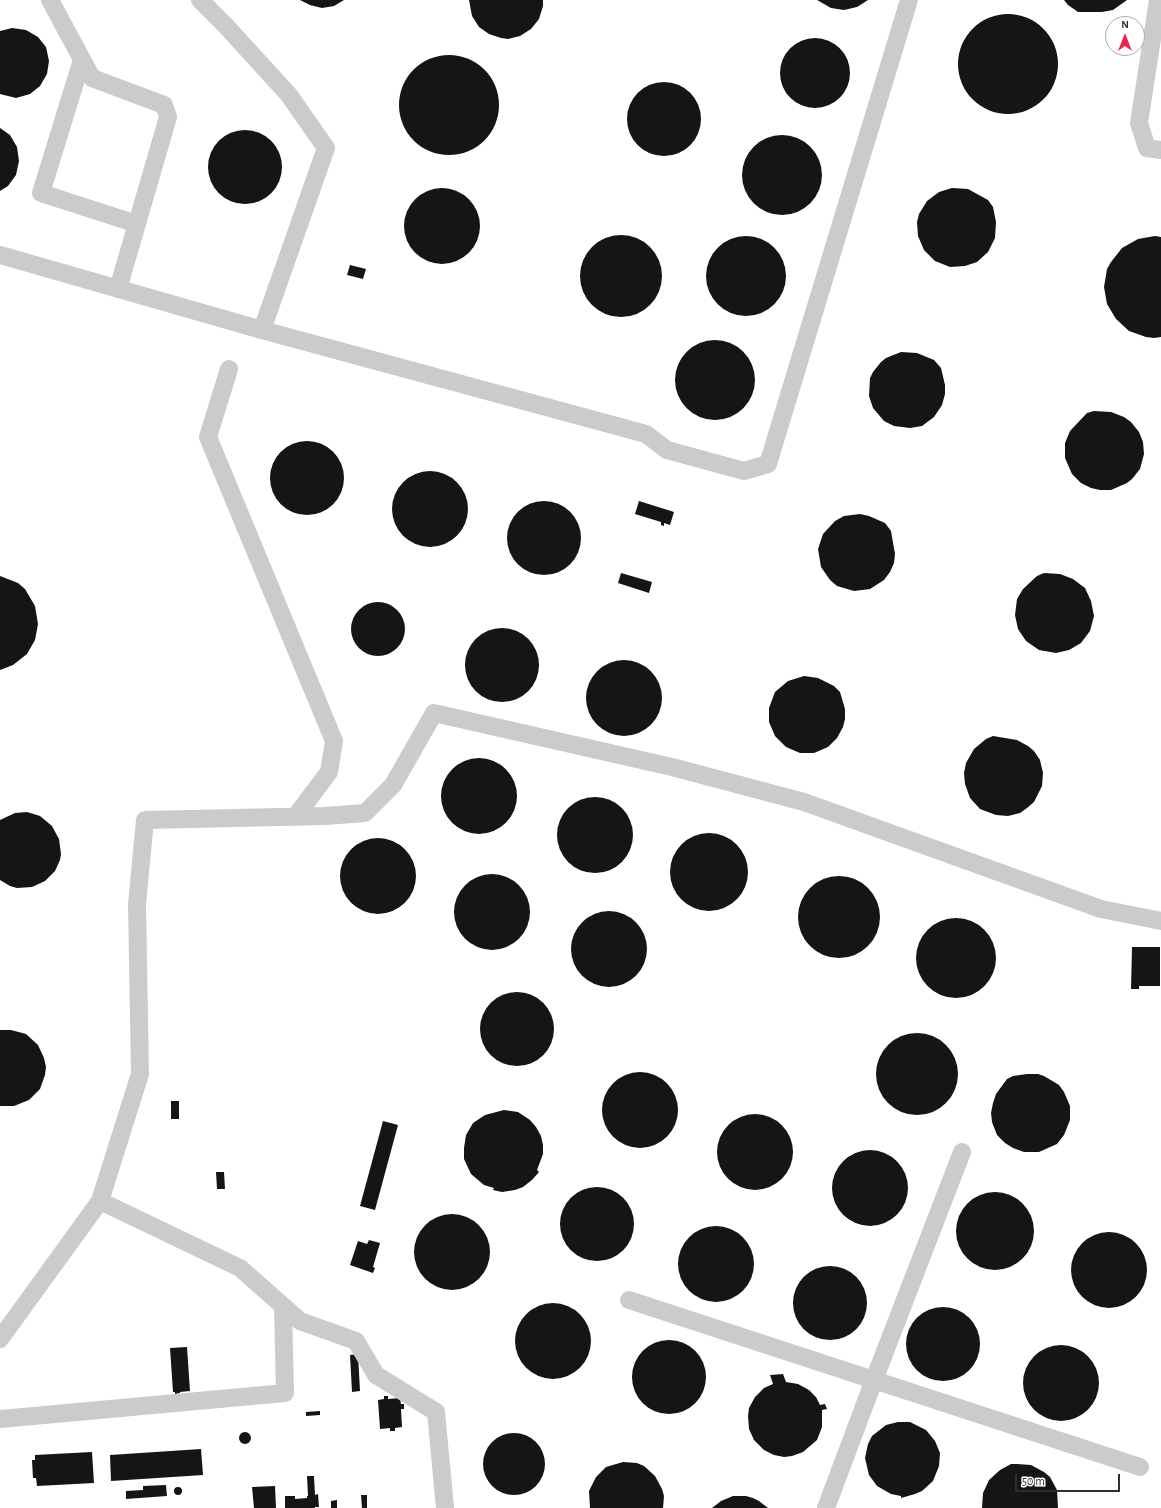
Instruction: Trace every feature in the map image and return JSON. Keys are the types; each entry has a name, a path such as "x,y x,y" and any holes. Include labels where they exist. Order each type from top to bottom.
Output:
{"lane":[{"path":"50,0 92,78 164,105 168,117 118,289"},
{"path":"200,0 289,95 326,148 262,330"},
{"path":"0,256 262,330 646,434 667,450 744,471 768,464 909,0"},
{"path":"1158,0 1139,123 1147,148 1161,150"},
{"path":"82,60 41,193 137,224"},
{"path":"229,369 208,437 334,741 329,772 295,817"},
{"path":"0,1339 100,1201 140,1074 137,904 145,820 295,817 365,813 393,785 434,713 672,767 804,802 1101,909 1161,921"},
{"path":"826,1508 962,1152"},
{"path":"100,1201 240,1268 300,1321 356,1342 376,1375 436,1412 445,1508"},
{"path":"629,1300 1140,1467"},
{"path":"0,1419 285,1393 283,1306"}],"building":[{"path":"300,0 344,0 334,6 322,8 310,5"},
{"path":"469,0 543,0 543,6 539,19 531,29 520,36 508,39 489,34 479,27 472,16"},
{"path":"817,0 868,0 857,7 844,10 831,8"},
{"path":"1064,0 1127,0 1113,10 1102,12 1078,12"},
{"path":"1008,14 1027,18 1043,29 1054,45 1058,64 1054,83 1043,99 1027,110 1008,114 989,110 973,99 962,83 958,64 962,45 973,29 989,18"},
{"path":"12,28 26,30 38,37 46,47 49,61 47,74 40,86 30,94 16,98 0,94 0,31"},
{"path":"808,38 822,38 835,44 844,53 848,59 850,73 848,87 840,98 829,106 822,108 808,108 801,106 790,98 782,87 780,80 780,66 782,59 790,48 801,40"},
{"path":"449,55 468,59 484,70 495,86 499,105 495,124 484,140 468,151 449,155 430,151 414,140 403,124 399,105 403,86 414,70 430,59"},
{"path":"664,82 678,85 690,93 698,105 701,119 698,133 690,145 678,153 664,156 650,153 638,145 630,133 627,119 630,105 638,93 650,85"},
{"path":"0,128 10,135 17,147 19,161 16,175 8,186 0,191"},
{"path":"245,130 266,136 276,146 282,167 276,188 266,198 245,204 224,198 214,188 208,167 214,146 224,136"},
{"path":"782,135 797,138 810,147 819,160 822,175 819,190 810,203 797,212 782,215 767,212 754,203 745,190 742,175 745,160 754,147 767,138"},
{"path":"435,188 449,188 463,194 474,205 480,219 480,233 477,241 469,253 463,258 449,264 435,264 421,258 410,247 404,233 404,219 410,205 421,194"},
{"path":"952,188 968,189 988,200 993,207 996,222 995,238 988,252 977,262 965,266 950,267 935,261 924,250 918,236 917,222 919,214 927,201 939,192"},
{"path":"613,235 629,235 644,242 655,253 662,268 662,284 659,292 650,305 637,314 629,317 613,317 598,310 587,299 580,284 580,268 587,253 598,242"},
{"path":"746,236 761,239 774,248 783,261 786,276 783,291 774,304 761,313 746,316 731,313 718,304 709,291 706,276 709,261 718,248 731,239"},
{"path":"1155,236 1161,237 1161,337 1154,338 1129,331 1116,319 1107,304 1104,287 1107,269 1122,248 1138,239"},
{"path":"350,265 366,269 363,279 347,275"},
{"path":"707,340 723,340 744,351 755,372 755,388 744,409 723,420 707,420 693,414 686,409 681,402 675,388 675,372 681,358 686,351 693,346"},
{"path":"901,352 917,353 934,360 941,368 945,385 945,394 942,405 934,417 922,426 910,428 894,426 884,421 873,408 869,396 870,378 873,372 886,358"},
{"path":"1094,411 1111,412 1124,417 1131,422 1139,432 1143,442 1144,454 1140,469 1127,483 1111,490 1091,488 1081,483 1072,474 1065,458 1065,443 1070,431 1087,413"},
{"path":"300,441 314,441 328,447 338,457 344,471 342,492 338,499 328,509 314,515 300,515 286,509 276,499 270,485 270,471 276,457 286,447"},
{"path":"423,471 437,471 451,477 462,488 468,502 468,516 465,524 457,536 451,541 437,547 423,547 409,541 398,530 392,516 392,502 398,488 409,477"},
{"path":"537,501 551,501 565,507 575,517 581,531 581,545 575,559 565,569 551,575 537,575 523,569 513,559 507,545 507,531 513,517 523,507"},
{"path":"639,501 674,512 670,525 664,523 664,526 661,525 661,522 635,514"},
{"path":"860,514 885,523 891,531 895,554 894,563 884,580 870,589 854,591 837,586 830,580 821,567 818,549 823,534 835,521 844,516"},
{"path":"621,573 652,582 649,593 618,583"},
{"path":"1044,573 1060,574 1073,579 1085,588 1091,601 1094,616 1090,631 1081,643 1069,650 1056,653 1039,650 1026,641 1018,629 1015,615 1017,599 1023,589 1037,576"},
{"path":"0,576 18,583 25,589 35,606 38,624 35,640 27,654 13,665 0,670"},
{"path":"373,602 383,602 393,606 401,614 405,624 405,634 401,644 393,652 383,656 373,656 363,652 355,644 351,634 351,624 355,614 363,606"},
{"path":"502,628 523,634 533,644 539,665 533,686 523,696 502,702 481,696 471,686 465,665 471,644 481,634"},
{"path":"624,660 639,663 651,671 659,683 662,698 659,713 651,725 639,733 624,736 609,733 597,725 589,713 586,698 589,683 597,671 609,663"},
{"path":"804,676 818,678 834,686 840,692 845,709 843,727 837,738 828,747 814,753 800,753 786,747 775,736 769,722 769,708 775,692 788,681"},
{"path":"993,736 1017,740 1034,751 1040,760 1043,773 1042,786 1034,802 1020,813 1008,816 996,815 980,809 970,798 965,784 964,773 966,763 974,749 986,739"},
{"path":"479,758 494,761 506,769 514,781 517,796 514,811 506,823 494,831 479,834 464,831 452,823 444,811 441,796 444,781 452,769 464,761"},
{"path":"595,797 610,800 622,808 630,820 633,835 630,850 622,862 610,870 595,873 580,870 568,862 560,850 557,835 560,820 568,808 580,800"},
{"path":"27,812 40,816 52,826 59,839 61,854 55,871 45,881 32,887 17,888 0,880 0,820 15,813"},
{"path":"709,833 724,836 731,840 741,850 745,857 748,872 745,887 741,894 731,904 724,908 709,911 694,908 687,904 677,894 673,887 670,872 673,857 677,850 687,840 694,836"},
{"path":"378,838 392,841 405,849 413,862 416,876 413,890 405,903 392,911 378,914 364,911 351,903 343,890 340,876 343,862 351,849 364,841"},
{"path":"492,874 507,877 519,885 527,897 530,912 527,927 519,939 507,947 492,950 477,947 465,939 457,927 454,912 457,897 465,885 477,877"},
{"path":"839,876 855,879 868,888 877,901 880,917 877,933 868,946 855,955 839,958 823,955 810,946 801,933 798,917 801,901 810,888 823,879"},
{"path":"609,911 623,914 636,922 644,935 647,949 644,963 636,976 623,984 609,987 595,984 582,976 574,963 571,949 574,935 582,922 595,914"},
{"path":"956,918 971,921 984,930 993,943 996,958 993,973 984,986 971,995 956,998 941,995 928,986 919,973 916,958 919,943 928,930 941,921"},
{"path":"1132,947 1160,947 1160,986 1139,986 1139,989 1131,989"},
{"path":"517,992 538,998 548,1008 554,1029 548,1050 538,1060 517,1066 496,1060 486,1050 480,1029 486,1008 496,998"},
{"path":"0,1030 11,1030 26,1034 38,1045 46,1067 40,1089 29,1100 14,1106 0,1106"},
{"path":"917,1033 933,1036 946,1045 955,1058 958,1074 955,1090 946,1103 933,1112 917,1115 901,1112 888,1103 879,1090 876,1074 879,1058 888,1045 901,1036"},
{"path":"640,1072 655,1075 667,1083 675,1095 678,1110 675,1125 667,1137 655,1145 640,1148 625,1145 613,1137 605,1125 602,1110 605,1095 613,1083 625,1075"},
{"path":"1038,1074 1044,1076 1059,1085 1070,1106 1070,1120 1064,1135 1057,1144 1039,1152 1024,1152 1005,1143 997,1135 992,1122 991,1113 996,1094 1007,1079 1013,1076"},
{"path":"171,1101 179,1101 179,1119 171,1119"},
{"path":"504,1110 518,1112 530,1120 541,1136 543,1154 537,1170 539,1172 532,1180 523,1187 502,1192 493,1190 494,1188 484,1185 471,1174 464,1159 464,1148 466,1135 473,1123 485,1115"},
{"path":"748,1114 762,1114 776,1120 787,1131 793,1145 793,1159 790,1167 782,1179 776,1184 762,1190 748,1190 734,1184 723,1173 717,1159 717,1145 723,1131 734,1120"},
{"path":"383,1121 398,1125 375,1210 360,1206"},
{"path":"870,1150 884,1153 897,1161 905,1174 908,1188 905,1202 897,1215 884,1223 870,1226 856,1223 843,1215 835,1202 832,1188 835,1174 843,1161 856,1153"},
{"path":"216,1172 224,1172 225,1189 217,1189"},
{"path":"590,1187 604,1187 618,1193 628,1203 634,1217 634,1231 628,1245 618,1255 604,1261 590,1261 576,1255 566,1245 560,1231 560,1217 566,1203 576,1193"},
{"path":"995,1192 1010,1195 1022,1204 1031,1216 1034,1231 1031,1246 1022,1258 1010,1267 995,1270 980,1267 968,1258 959,1246 956,1231 959,1216 968,1204 980,1195"},
{"path":"445,1214 459,1214 473,1220 484,1231 490,1245 490,1259 487,1267 479,1279 473,1284 459,1290 445,1290 431,1284 420,1273 414,1259 414,1245 420,1231 431,1220"},
{"path":"716,1226 730,1229 743,1237 751,1250 754,1264 751,1278 743,1291 730,1299 716,1302 702,1299 689,1291 681,1278 678,1264 681,1250 689,1237 702,1229"},
{"path":"1109,1232 1124,1235 1136,1243 1144,1255 1147,1270 1144,1285 1136,1297 1124,1305 1109,1308 1094,1305 1082,1297 1074,1285 1071,1270 1074,1255 1082,1243 1094,1235"},
{"path":"369,1240 380,1243 373,1267 375,1268 373,1273 350,1265 358,1241 367,1244"},
{"path":"830,1266 844,1269 856,1277 864,1289 867,1303 864,1317 856,1329 844,1337 830,1340 816,1337 804,1329 796,1317 793,1303 796,1289 804,1277 816,1269"},
{"path":"553,1303 567,1306 580,1314 588,1327 591,1341 588,1355 580,1368 567,1376 553,1379 539,1376 526,1368 518,1355 515,1341 518,1327 526,1314 539,1306"},
{"path":"936,1307 950,1307 964,1313 974,1323 980,1337 978,1358 974,1365 964,1375 950,1381 936,1381 922,1375 912,1365 906,1351 906,1337 912,1323 922,1313"},
{"path":"662,1340 676,1340 690,1346 700,1356 706,1370 706,1384 700,1398 690,1408 676,1414 662,1414 648,1408 638,1398 632,1384 632,1370 638,1356 648,1346"},
{"path":"1061,1345 1075,1348 1088,1356 1096,1369 1099,1383 1096,1397 1088,1410 1075,1418 1061,1421 1047,1418 1034,1410 1026,1397 1023,1383 1026,1369 1034,1356 1047,1348"},
{"path":"187,1347 190,1391 175,1394 175,1392 173,1392 170,1348"},
{"path":"358,1354 360,1391 352,1392 350,1355"},
{"path":"783,1374 786,1382 798,1384 809,1390 816,1397 820,1405 825,1404 827,1409 822,1410 822,1427 817,1440 803,1452 784,1457 774,1455 764,1450 754,1440 749,1429 748,1416 749,1408 755,1397 764,1388 773,1384 770,1375"},
{"path":"384,1396 388,1396 388,1399 400,1398 401,1404 404,1404 404,1409 401,1409 402,1427 395,1428 395,1431 390,1431 390,1428 380,1429 378,1400 384,1399"},
{"path":"320,1411 320,1415 306,1416 306,1412"},
{"path":"898,1422 910,1422 926,1430 935,1441 940,1453 939,1466 933,1481 922,1491 901,1498 901,1496 891,1494 877,1486 869,1475 865,1458 868,1444 872,1436 886,1425"},
{"path":"243,1432 247,1432 251,1438 247,1444 243,1444 239,1440 239,1436"},
{"path":"508,1433 520,1433 536,1442 543,1452 545,1464 543,1476 536,1486 520,1495 508,1495 497,1490 488,1481 483,1470 483,1458 488,1447 497,1438"},
{"path":"201,1449 203,1475 111,1481 110,1455"},
{"path":"92,1452 94,1483 37,1486 36,1478 33,1478 32,1460 35,1460 35,1455"},
{"path":"623,1462 637,1463 644,1466 655,1476 664,1496 663,1508 590,1508 589,1491 596,1477 606,1467"},
{"path":"1011,1464 1031,1465 1050,1477 1057,1490 1058,1508 982,1508 983,1493 989,1480 1000,1470"},
{"path":"307,1476 314,1476 315,1495 318,1494 319,1507 285,1508 285,1496 295,1496 295,1499 307,1498"},
{"path":"166,1485 167,1496 126,1499 126,1491 143,1490 143,1486"},
{"path":"275,1486 276,1508 254,1508 252,1487"},
{"path":"176,1487 180,1487 182,1491 180,1495 176,1495 174,1493 174,1489"},
{"path":"361,1495 367,1495 367,1508 362,1508"},
{"path":"733,1496 746,1496 753,1498 768,1508 712,1508 721,1501"},
{"path":"337,1500 337,1508 331,1508 331,1501"}]}
